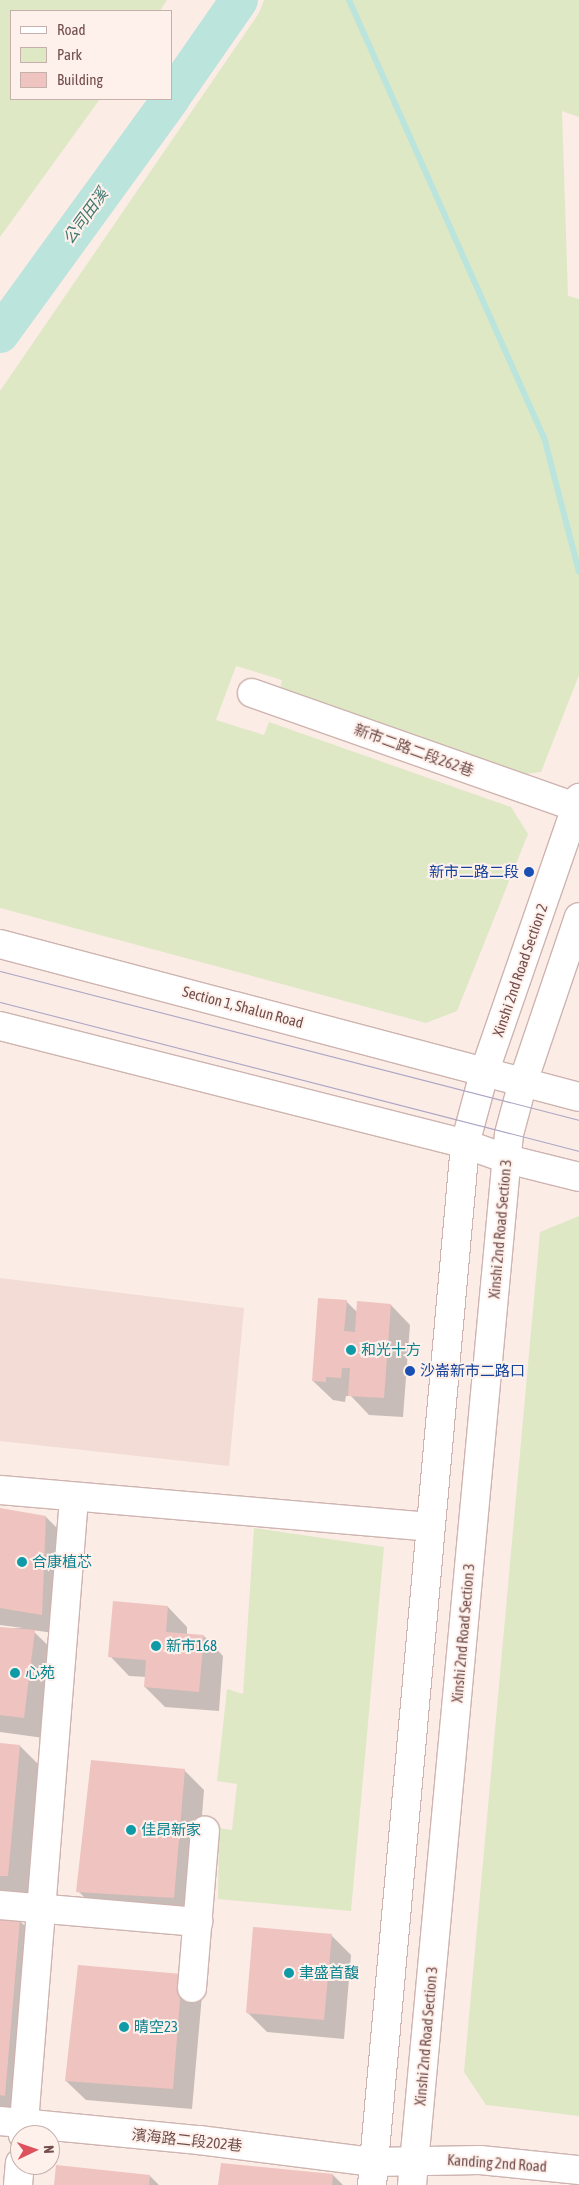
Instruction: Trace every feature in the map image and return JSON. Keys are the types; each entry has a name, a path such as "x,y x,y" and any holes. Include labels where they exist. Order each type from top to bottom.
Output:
{"street":[{"name":"新市二路二段262巷","path":"252,693 577,803"},
{"name":"Xinshi 2nd Road Section 2","path":"465,1144 485,1070 577,803"},
{"path":"523,1082 579,917"},
{"name":"Section 1, Shalun Road","path":"0,944 485,1070 579,1097"},
{"path":"0,1026 465,1144 506,1159 579,1177"},
{"name":"Xinshi 2nd Road Section 3","path":"413,2172 506,1159 523,1082"},
{"path":"373,2174 465,1144"},
{"path":"0,1490 74,1498 430,1527"},
{"path":"16,2125 39,1908 74,1498"},
{"path":"192,1988 205,1831"},
{"path":"0,1905 198,1922"},
{"name":"濱海路二段202巷","path":"60,2130 199,2140 373,2174 413,2172"},
{"name":"Kanding 2nd Road","path":"413,2172 480,2160 579,2170"}],"shaded area":[{"path":"0,1278 244,1308 229,1466 0,1441"}],"green space":[{"path":"0,0 167,0 161,10 10,10 10,100 99,100 0,237"},
{"path":"264,0 579,0 579,117 562,111 568,296 579,299 579,675 541,772 516,775 279,692 282,680 236,666 216,720 264,735 269,722 511,807 528,834 457,1011 426,1023 0,908 0,391 259,13"},
{"path":"579,1216 579,2116 486,2105 464,2072 540,1232"},
{"path":"254,1528 384,1547 351,1911 218,1899 219,1828 232,1830 237,1784 217,1781 227,1689 243,1694"}],"building":[{"name":"和光十方","path":"318,1298 347,1300 344,1331 355,1332 357,1301 391,1304 384,1398 348,1396 350,1368 342,1368 341,1378 326,1377 326,1382 312,1381"},
{"name":"合康植芯","path":"0,1508 46,1516 42,1615 0,1608"},
{"name":"新市168","path":"113,1601 168,1606 166,1632 204,1635 199,1692 144,1687 146,1660 108,1657"},
{"name":"心苑","path":"0,1627 35,1630 24,1718 0,1715"},
{"path":"0,1743 20,1745 8,1876 0,1876"},
{"name":"佳昂新家","path":"91,1760 185,1769 174,1898 76,1892"},
{"path":"0,1918 20,1919 5,2096 0,2095"},
{"name":"聿盛首馥","path":"253,1927 332,1934 324,2020 246,2013"},
{"name":"晴空23","path":"78,1965 182,1974 173,2089 65,2081"},
{"path":"221,2163 333,2174 332,2185 218,2185"},
{"path":"60,2165 150,2175 149,2185 54,2185 55,2175 60,2175"}],"waterway":[{"name":"公司田溪","path":"172,97 239,0"},
{"path":"349,0 544,437 579,572"},
{"name":"公司田溪","path":"0,334 170,100"}],"tram line":[{"path":"0,971 579,1120"},
{"path":"0,1002 579,1151"}],"place":[{"name":"新市二路二段","path":"529,872"},
{"name":"和光十方","path":"351,1350"},
{"name":"沙崙新市二路口","path":"410,1371"},
{"name":"合康植芯","path":"22,1562"},
{"name":"新市168","path":"156,1646"},
{"name":"心苑","path":"15,1673"},
{"name":"佳昂新家","path":"131,1830"},
{"name":"聿盛首馥","path":"289,1973"},
{"name":"晴空23","path":"124,2027"}]}
